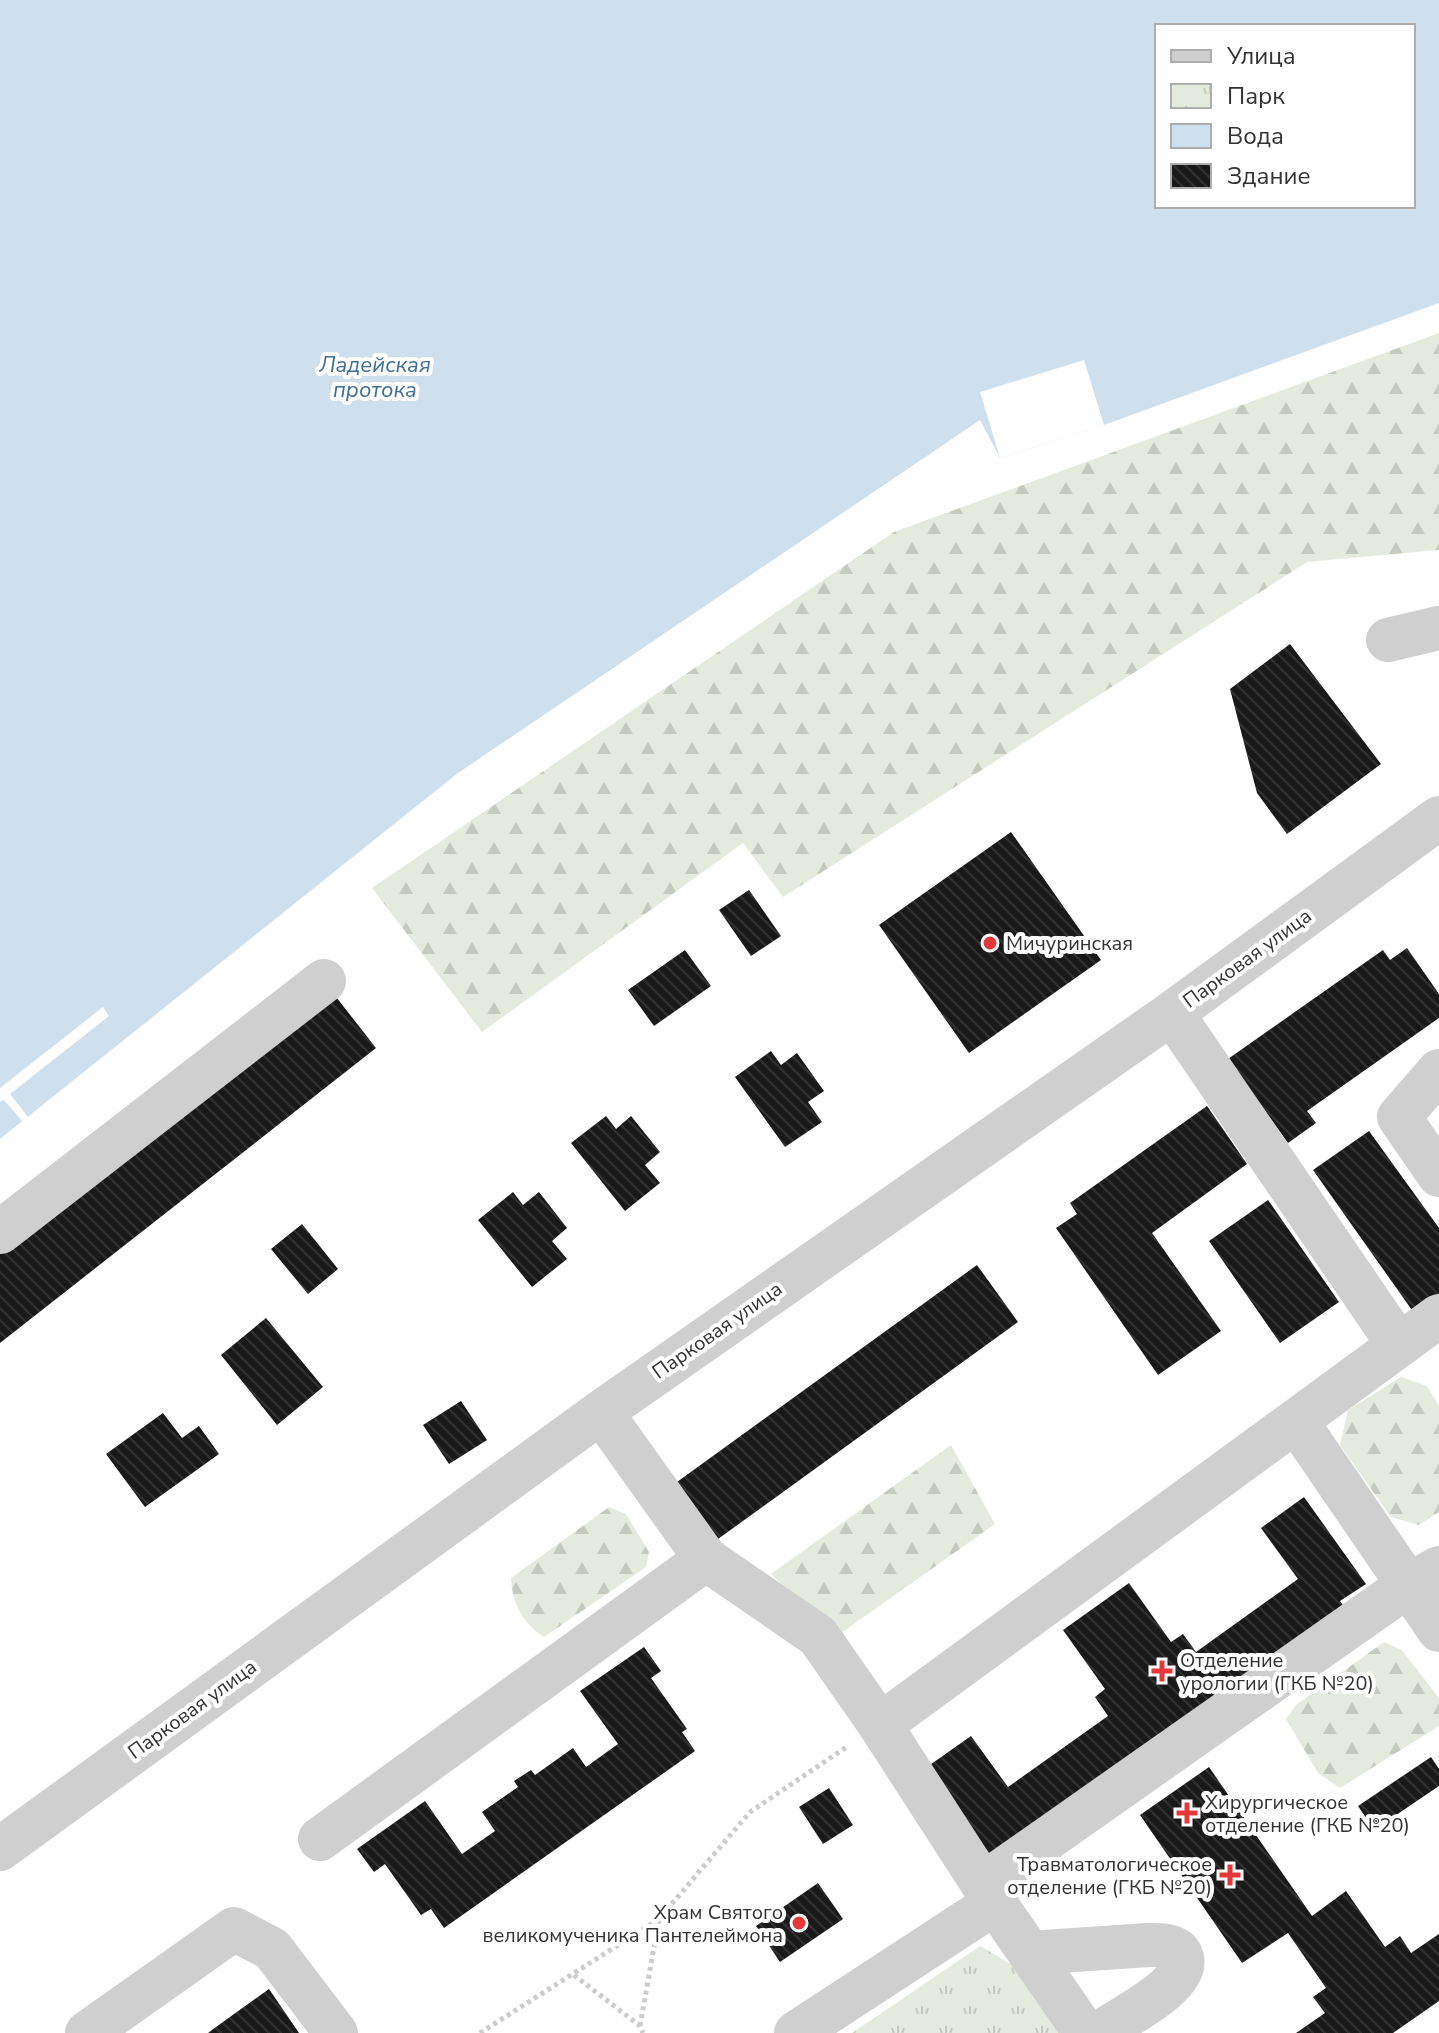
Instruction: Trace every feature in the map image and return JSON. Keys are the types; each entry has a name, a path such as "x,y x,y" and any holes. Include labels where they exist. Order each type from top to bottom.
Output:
{"street":[{"path":"1388,640 1439,628"},
{"name":"Парковая улица","path":"0,1849 601,1412 1172,1013 1439,818"},
{"path":"0,1232 324,981"},
{"path":"1172,1013 1398,1344"},
{"path":"1439,1071 1399,1117 1439,1175"},
{"path":"880,1725 1439,1316"},
{"path":"601,1412 706,1559 818,1636 1085,2033"},
{"path":"1296,1421 1423,1577 1439,1630"},
{"path":"320,1839 706,1559"},
{"path":"796,2033 1423,1577"},
{"path":"87,2033 234,1929 272,1949 336,2033"},
{"path":"1030,1953 1148,1945 1168,1946 1179,1952 1183,1960 1182,1969 1175,1983 1100,2033"}],"path":[{"path":"480,2033 659,1919 750,1812 880,1725"},
{"path":"642,2030 659,1919"},
{"path":"574,1975 642,2030"}],"green space":[{"path":"1439,333 1439,550 1307,562 783,897 743,843 482,1032 372,888 894,532"},
{"path":"1401,1377 1427,1386 1439,1406 1439,1512 1419,1525 1391,1517 1340,1445 1348,1410"},
{"path":"951,1445 995,1524 837,1636 771,1574"},
{"path":"609,1507 626,1514 649,1552 646,1567 544,1637 530,1626 520,1612 511,1578"},
{"path":"1384,1642 1402,1650 1439,1698 1439,1726 1340,1788 1318,1773 1286,1719 1296,1705"},
{"path":"980,1946 1016,1967 1061,2033 852,2033"}],"water":[{"name":"Ладейская протока","path":"0,0 1439,0 1439,303 1104,425 1000,458 980,420 458,773 0,1139"}],"pier":[{"path":"1084,360 1104,425 1000,458 980,392"},
{"path":"103,1007 109,1016 10,1094 28,1117 23,1122 4,1100 0,1102 0,1088"}],"building":[{"path":"1290,644 1381,764 1287,834 1257,793 1230,689"},
{"name":"Мичуринская","path":"1011,832 1101,960 969,1053 879,925"},
{"path":"749,890 781,936 751,956 719,910"},
{"path":"1407,948 1439,994 1439,1018 1307,1111 1316,1123 1288,1143 1228,1059 1383,950 1390,960"},
{"path":"685,950 711,986 654,1026 628,990"},
{"path":"333,993 376,1048 0,1343 0,1254"},
{"path":"771,1051 781,1065 797,1053 824,1091 808,1102 822,1122 785,1147 735,1077"},
{"path":"1207,1106 1247,1164 1152,1233 1221,1331 1158,1375 1056,1228 1077,1214 1070,1203"},
{"path":"606,1116 616,1129 631,1116 660,1152 645,1165 660,1183 625,1211 571,1143"},
{"path":"1369,1131 1439,1228 1439,1296 1414,1313 1313,1170"},
{"path":"513,1192 523,1205 539,1192 567,1228 552,1241 567,1259 532,1287 478,1220"},
{"path":"1268,1200 1339,1302 1280,1343 1209,1241"},
{"path":"302,1224 338,1269 308,1294 271,1249"},
{"path":"977,1265 1018,1322 718,1539 677,1482"},
{"path":"266,1318 323,1387 277,1425 221,1355"},
{"path":"461,1401 487,1440 449,1464 423,1425"},
{"path":"163,1413 182,1438 199,1426 219,1454 145,1507 106,1454"},
{"path":"1304,1497 1366,1584 1340,1601 1347,1611 989,1854 927,1767 971,1736 1008,1787 1108,1716 1095,1697 1105,1689 1063,1630 1129,1583 1171,1642 1183,1634 1196,1652 1298,1579 1261,1528"},
{"path":"644,1647 661,1671 651,1678 687,1729 682,1732 695,1751 444,1928 431,1909 421,1915 385,1864 374,1872 357,1849 425,1801 462,1854 495,1831 482,1812 518,1787 514,1781 531,1770 535,1775 573,1748 586,1767 618,1744 580,1691"},
{"path":"1431,1757 1439,1769 1439,1786 1374,1830 1358,1806"},
{"path":"1209,1767 1312,1916 1346,1891 1385,1947 1400,1936 1411,1953 1439,1934 1439,2001 1393,2033 1296,2033 1325,2013 1313,1997 1326,1988 1288,1933 1242,1963 1140,1815"},
{"path":"829,1788 853,1825 823,1844 799,1807"},
{"name":"Храм Святого великомученика Пантелеймона","path":"818,1883 843,1919 780,1962 756,1926"},
{"path":"269,1989 299,2033 208,2033 216,2027"}],"place":[{"name":"Мичуринская","path":"990,943"},
{"name":"Отделение урологии (ГКБ №20)","path":"1162,1671"},
{"name":"Хирургическое отделение (ГКБ №20)","path":"1187,1813"},
{"name":"Травматологическое отделение (ГКБ №20)","path":"1230,1875"},
{"name":"Храм Святого великомученика Пантелеймона","path":"799,1923"}]}
